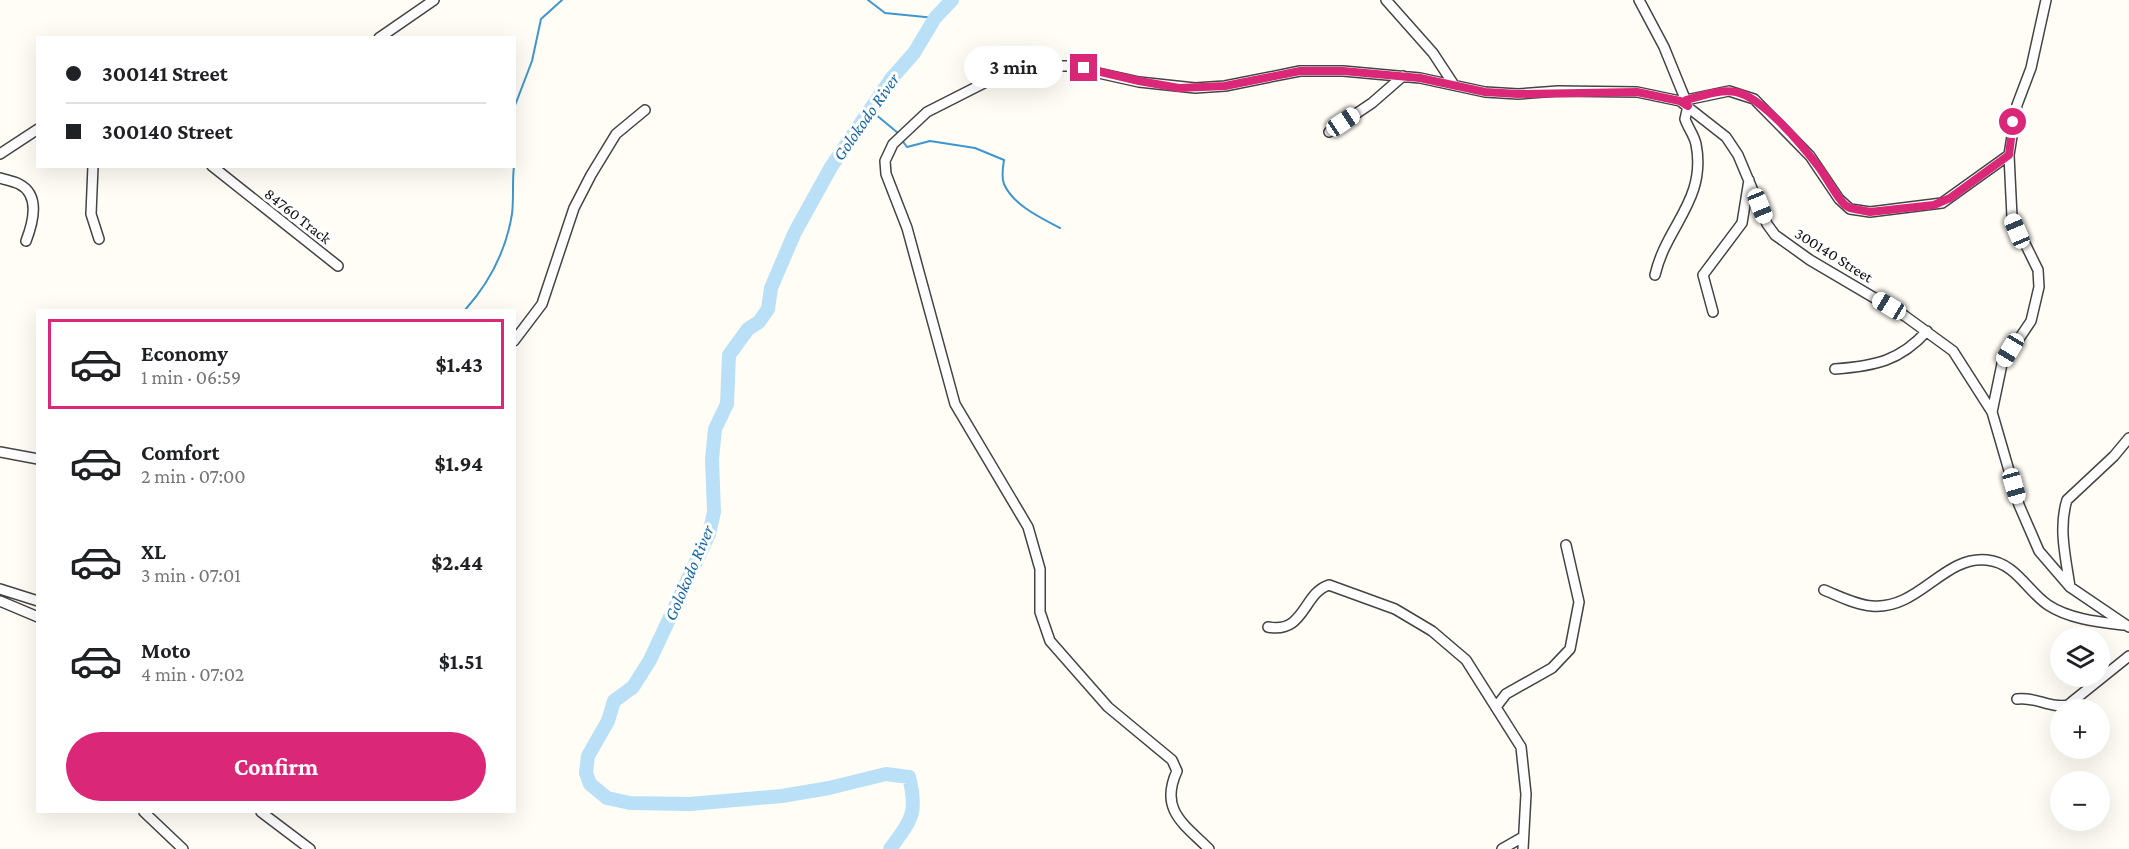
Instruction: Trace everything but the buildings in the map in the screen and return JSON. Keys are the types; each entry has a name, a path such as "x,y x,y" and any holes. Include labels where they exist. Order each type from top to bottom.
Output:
{"street":[{"path":"382,36 434,0"},
{"path":"1386,0 1434,53 1454,85"},
{"path":"1639,0 1659,37 1687,103 1684,119 1692,131 1698,159 1695,192 1664,248 1655,275"},
{"path":"1992,412 2002,364 2031,321 2039,287 2038,270 2012,218 2009,155 2018,105 2031,68 2046,0"},
{"name":"300140 Street","path":"1209,849 1176,815 1170,792 1177,771 1172,760 1108,707 1050,641 1040,612 1040,569 1028,527 955,404 907,228 884,167 893,144 927,112 996,76 1037,66 1084,68 1139,81 1195,88 1225,86 1300,71 1343,71 1403,76 1485,92 1518,94 1569,91 1637,92 1687,103 1726,137 1749,177 1767,224 1775,235 1810,260 1927,331 1953,351 1992,412 2027,527 2039,551 2070,587 2128,626"},
{"path":"1329,132 1372,104 1403,76"},
{"path":"1687,103 1729,91 1754,99 1810,156 1839,199 1850,208 1857,210 1870,212 1942,203 2009,155"},
{"path":"516,338 542,304 574,208 591,175 616,134 645,110"},
{"path":"0,154 36,130"},
{"path":"93,168 91,214 99,238"},
{"name":"84760 Track","path":"215,168 338,266"},
{"path":"1713,312 1703,275 1742,223 1749,177"},
{"path":"0,178 22,185 32,198 33,221 26,241"},
{"path":"1835,369 1873,364 1904,354 1927,331"},
{"path":"2070,587 2064,548 2064,509 2067,500 2114,456 2129,438"},
{"path":"0,452 36,459"},
{"path":"1496,707 1506,694 1552,668 1570,649 1579,602 1566,545"},
{"path":"1824,590 1862,604 1884,606 1921,591 1964,562 1996,561 2014,572 2042,600 2056,610 2128,626"},
{"path":"1268,627 1281,629 1289,626 1325,586 1349,590 1395,609 1447,642 1466,660 1517,738 1524,756 1526,794 1523,849"},
{"path":"0,589 36,600"},
{"path":"0,601 36,616"},
{"path":"2017,699 2027,697 2059,706 2068,705 2129,656"},
{"path":"145,813 183,849"},
{"path":"262,813 310,849"},
{"path":"1502,849 1523,837"}],"waterway":[{"path":"516,103 532,61 541,19 562,0"},
{"path":"868,0 885,13 935,18"},
{"name":"Golokodo River","path":"890,849 908,823 913,808 909,777 886,774 829,788 782,796 690,804 630,803 607,798 590,784 586,773 588,756 608,721 614,701 633,687 650,660 709,534 714,512 712,459 715,429 727,404 729,355 748,329 759,322 768,309 771,288 795,232 831,167 891,79 914,53 935,18 952,0"},
{"path":"869,109 898,133"},
{"path":"901,139 907,147 930,141 975,148 1004,160 1002,172 1008,192 1028,210 1060,228"},
{"path":"466,309 489,277 506,241 512,214 514,168"}],"route":[{"path":"1084,68 1179,88 1225,86 1263,76 1313,70 1420,78 1485,92 1518,94 1602,90 1637,92 1680,101 1688,106 1686,100 1720,92 1737,92 1754,99 1766,109 1820,168 1845,205 1870,212 1934,205 1950,198 1978,175 2009,155 2013,122"}]}
